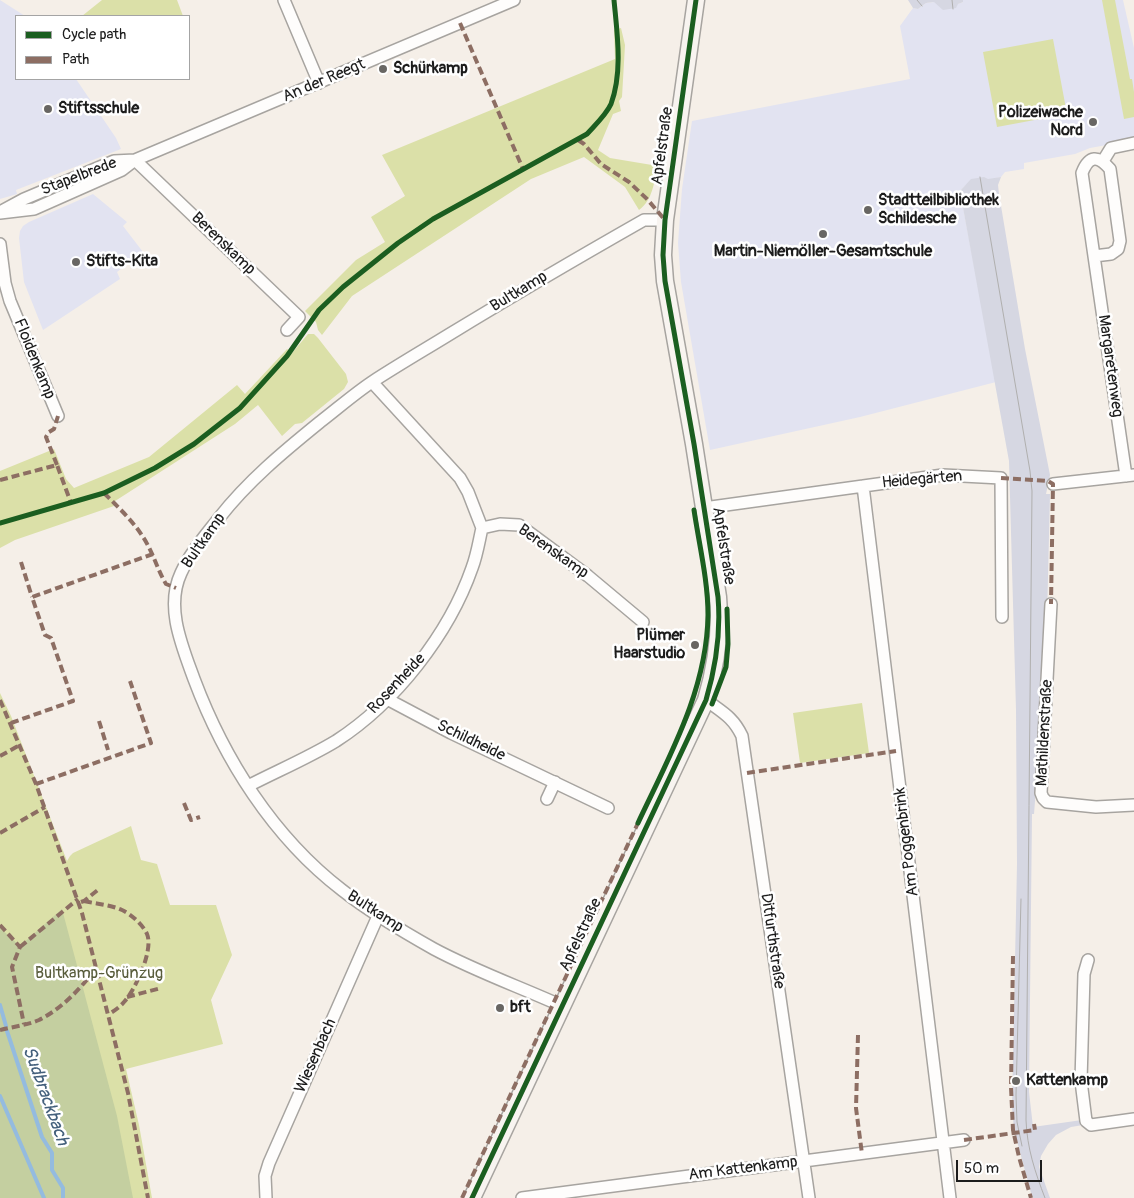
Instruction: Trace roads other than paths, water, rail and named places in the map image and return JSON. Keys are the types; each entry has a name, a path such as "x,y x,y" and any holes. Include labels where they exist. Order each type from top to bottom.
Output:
{"street":[{"path":"284,0 320,83"},
{"name":"An der Reegt","path":"134,160 514,0"},
{"name":"Apfelstraße","path":"472,1198 706,700 714,673 720,619 718,597 665,281 663,254 665,220 696,0"},
{"name":"Margaretenweg","path":"1130,476 1082,173 1085,165 1091,160 1098,158 1103,161 1110,148 1134,144"},
{"name":"Stapelbrede","path":"0,212 34,209 122,170 134,160"},
{"name":"Berenskamp","path":"134,160 299,316 287,330"},
{"path":"1094,256 1111,254 1118,249 1120,241 1110,168 1103,161"},
{"name":"Bultkamp","path":"562,1006 436,950 378,916 341,890 305,858 271,819 248,786 223,744 206,708 188,661 175,615 174,601 180,575 196,546 236,497 277,456 372,382 540,280 644,220 665,220"},
{"name":"Floidenkamp","path":"0,244 5,283 10,301 58,416"},
{"path":"372,382 460,478 468,492 482,528"},
{"name":"Heidegärten","path":"704,508 943,475 1001,478 1002,618"},
{"path":"1053,484 1130,476"},
{"name":"Am Poggenbrink","path":"863,486 950,1198"},
{"name":"Berenskamp","path":"482,528 500,524 519,525 588,576 643,622"},
{"name":"Rosenheide","path":"248,786 337,740 387,698 432,646 453,612 472,567 482,528"},
{"name":"Mathildenstraße","path":"1051,604 1043,798 1047,802 1096,807 1134,805"},
{"name":"Schildheide","path":"387,698 451,733 608,808"},
{"name":"Ditfurthstraße","path":"706,700 728,716 736,724 742,736 809,1198"},
{"path":"547,799 555,782"},
{"name":"Wiesenbach","path":"266,1198 265,1176 269,1163 378,916"},
{"path":"1088,960 1084,974 1081,1081 1086,1122 1091,1125 1134,1119"},
{"name":"Am Kattenkamp","path":"522,1198 964,1140"}],"waterway":[{"name":"Sudbrackbach","path":"0,1005 6,1026"},
{"name":"Sudbrackbach","path":"7,1031 42,1137 52,1153 52,1170 63,1188 63,1198"},
{"path":"0,1096 44,1198"}],"tram line":[{"path":"917,0 922,6"},
{"path":"952,0 953,9"},
{"path":"980,177 1032,491 1026,1120 1032,1160 1045,1198"},
{"path":"1021,899 1016,1095 1017,1122 1022,1146"}],"place":[{"name":"Schürkamp","path":"383,69"},
{"name":"Stiftsschule","path":"48,109"},
{"name":"Polizeiwache Nord","path":"1093,122"},
{"name":"Stadtteilbibliothek Schildesche","path":"868,210"},
{"name":"Martin-Niemöller-Gesamtschule","path":"823,234"},
{"name":"Stifts-Kita","path":"76,262"},
{"name":"Plümer Haarstudio","path":"695,645"},
{"name":"bft","path":"500,1008"},
{"name":"Kattenkamp","path":"1016,1081"}],"park label":[{"name":"Bultkamp-Grünzug","path":"99,974"}]}
